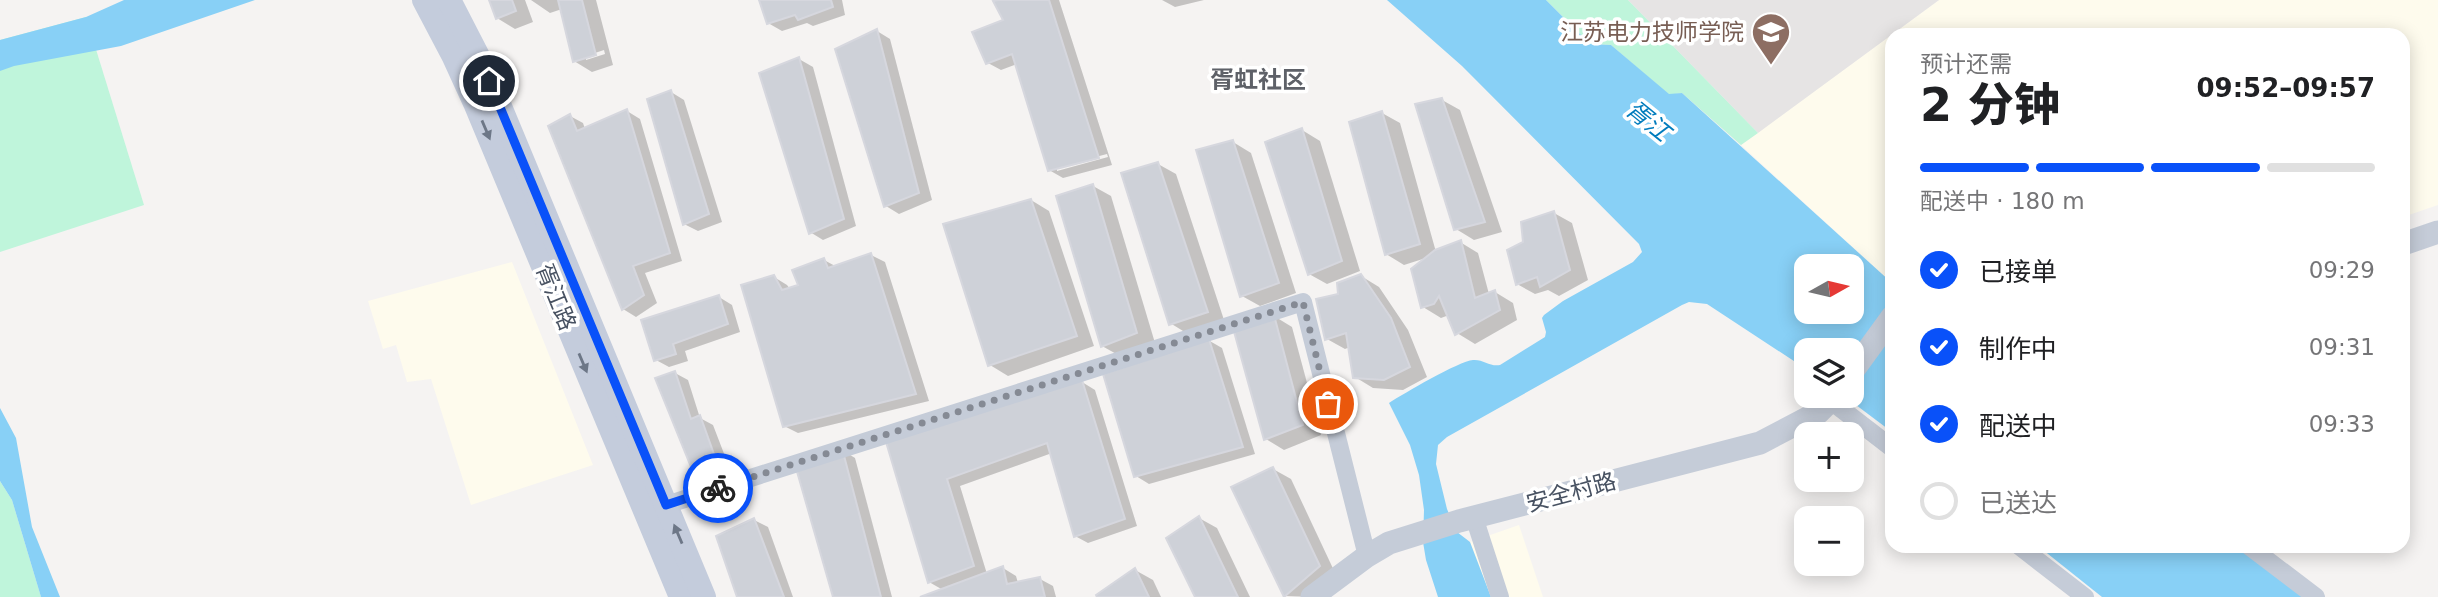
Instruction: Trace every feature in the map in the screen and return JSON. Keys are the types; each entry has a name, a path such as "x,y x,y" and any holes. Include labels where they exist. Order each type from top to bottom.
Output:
{"main road":[{"name":"胥江路","path":"424,0 447,12 488,77 704,597"},
{"name":"胥江路","path":"447,12 485,127 681,597"}],"street":[{"path":"2410,242 2438,232"},
{"path":"666,505 1303,302 1367,556"},
{"path":"1864,356 1885,327"},
{"name":"安全村路","path":"1312,597 1389,542 1466,519 1760,443 1823,408"},
{"path":"1845,408 1885,442"},
{"path":"1466,519 1500,597"},
{"path":"2028,553 2085,597"},
{"path":"2258,553 2316,597"}],"shaded area":[{"name":"江苏电力技师学院","path":"1628,0 1939,0 1901,28 1885,28 1885,40 1758,133"},
{"path":"1939,0 2438,0 2438,205 2410,215 2410,28 1901,28"},
{"path":"1885,40 1885,277 1864,257 1864,254 1860,254 1741,145"},
{"path":"512,262 593,465 471,505 431,379 407,382 396,345 383,349 368,301"},
{"path":"1519,525 1543,597 1491,597 1470,542"}],"green space":[{"path":"1546,0 1628,0 1758,133 1741,145 1682,93 1669,95 1611,45 1590,44"},
{"path":"86,17 144,205 0,252 0,40"},
{"path":"0,481 12,500 41,597 0,597"}],"water":[{"path":"124,0 255,0 121,46 0,71 0,40 86,17"},
{"name":"胥江","path":"1387,0 1546,0 1590,44 1611,45 1669,94 1682,93 1860,254 1794,254 1794,324 1864,324 1864,258 1885,277 1885,427 1860,408 1864,408 1864,338 1794,338 1794,361 1707,304 1689,302 1447,437 1438,445 1436,464 1447,509 1457,532 1470,542 1491,597 1438,597 1423,542 1424,510 1419,475 1410,445 1389,403 1466,362 1477,360 1500,365 1545,337 1542,318 1544,315 1563,301 1633,262 1642,252 1639,244 1462,66"},
{"path":"0,408 16,438 32,527 60,597 41,597 12,500 0,481"},
{"path":"2047,553 2250,553 2308,597 2102,597"}],"building":[{"path":"489,0 512,0 516,11 496,19"},
{"path":"558,0 582,0 596,55 573,62"},
{"path":"759,0 831,0 833,7 798,20 795,15 767,24"},
{"path":"1049,0 1099,158 1048,171 1012,54 986,64 972,32 1003,20 993,1"},
{"path":"877,29 919,193 884,207 835,49"},
{"path":"799,57 844,219 809,234 759,73"},
{"path":"671,90 709,214 683,225 647,99"},
{"path":"1442,98 1485,222 1454,230 1415,104"},
{"path":"627,109 670,253 633,266 644,295 622,310 548,126 570,114 577,131"},
{"path":"1382,111 1420,244 1385,255 1349,122"},
{"path":"1302,128 1342,261 1308,275 1265,142"},
{"path":"1233,140 1279,283 1240,297 1196,150"},
{"path":"1158,162 1208,312 1169,325 1121,173"},
{"path":"1093,184 1137,333 1101,347 1056,196"},
{"path":"1031,199 1077,336 988,366 943,224"},
{"path":"1554,211 1570,270 1540,287 1537,277 1516,285 1507,250 1523,242 1521,222"},
{"path":"1461,240 1475,298 1495,290 1500,310 1455,335 1439,296 1434,304 1421,308 1411,269 1435,250"},
{"path":"871,253 916,394 783,427 741,285 774,275 782,290 798,285 792,270 824,258 828,268"},
{"path":"1361,274 1391,318 1410,367 1384,380 1353,378 1346,333 1325,340 1316,299 1338,294 1337,283"},
{"path":"719,295 728,324 673,344 676,354 654,361 641,320"},
{"path":"1274,315 1303,425 1264,440 1233,328"},
{"path":"1209,339 1243,447 1134,477 1103,374"},
{"path":"675,371 691,419 700,415 715,457 691,467 655,378"},
{"path":"1082,380 1125,519 1074,537 1047,443 947,479 974,566 928,583 886,442"},
{"path":"842,448 881,597 833,597 796,468"},
{"path":"1273,467 1320,566 1284,597 1231,487"},
{"path":"1199,516 1238,597 1195,597 1166,538"},
{"path":"754,518 784,597 737,597 716,536"},
{"path":"1003,566 1007,584 1040,577 1045,597 920,597"},
{"path":"1135,568 1149,597 1097,597 1096,595"}],"way so far":[{"path":"718,488 1303,302 1328,404"}],"place":[{"name":"江苏电力技师学院","path":"1771,66"}],"district":[{"name":"胥虹社区","path":"1258,80"}],"route":[{"path":"489,81 666,505 718,488"}]}
